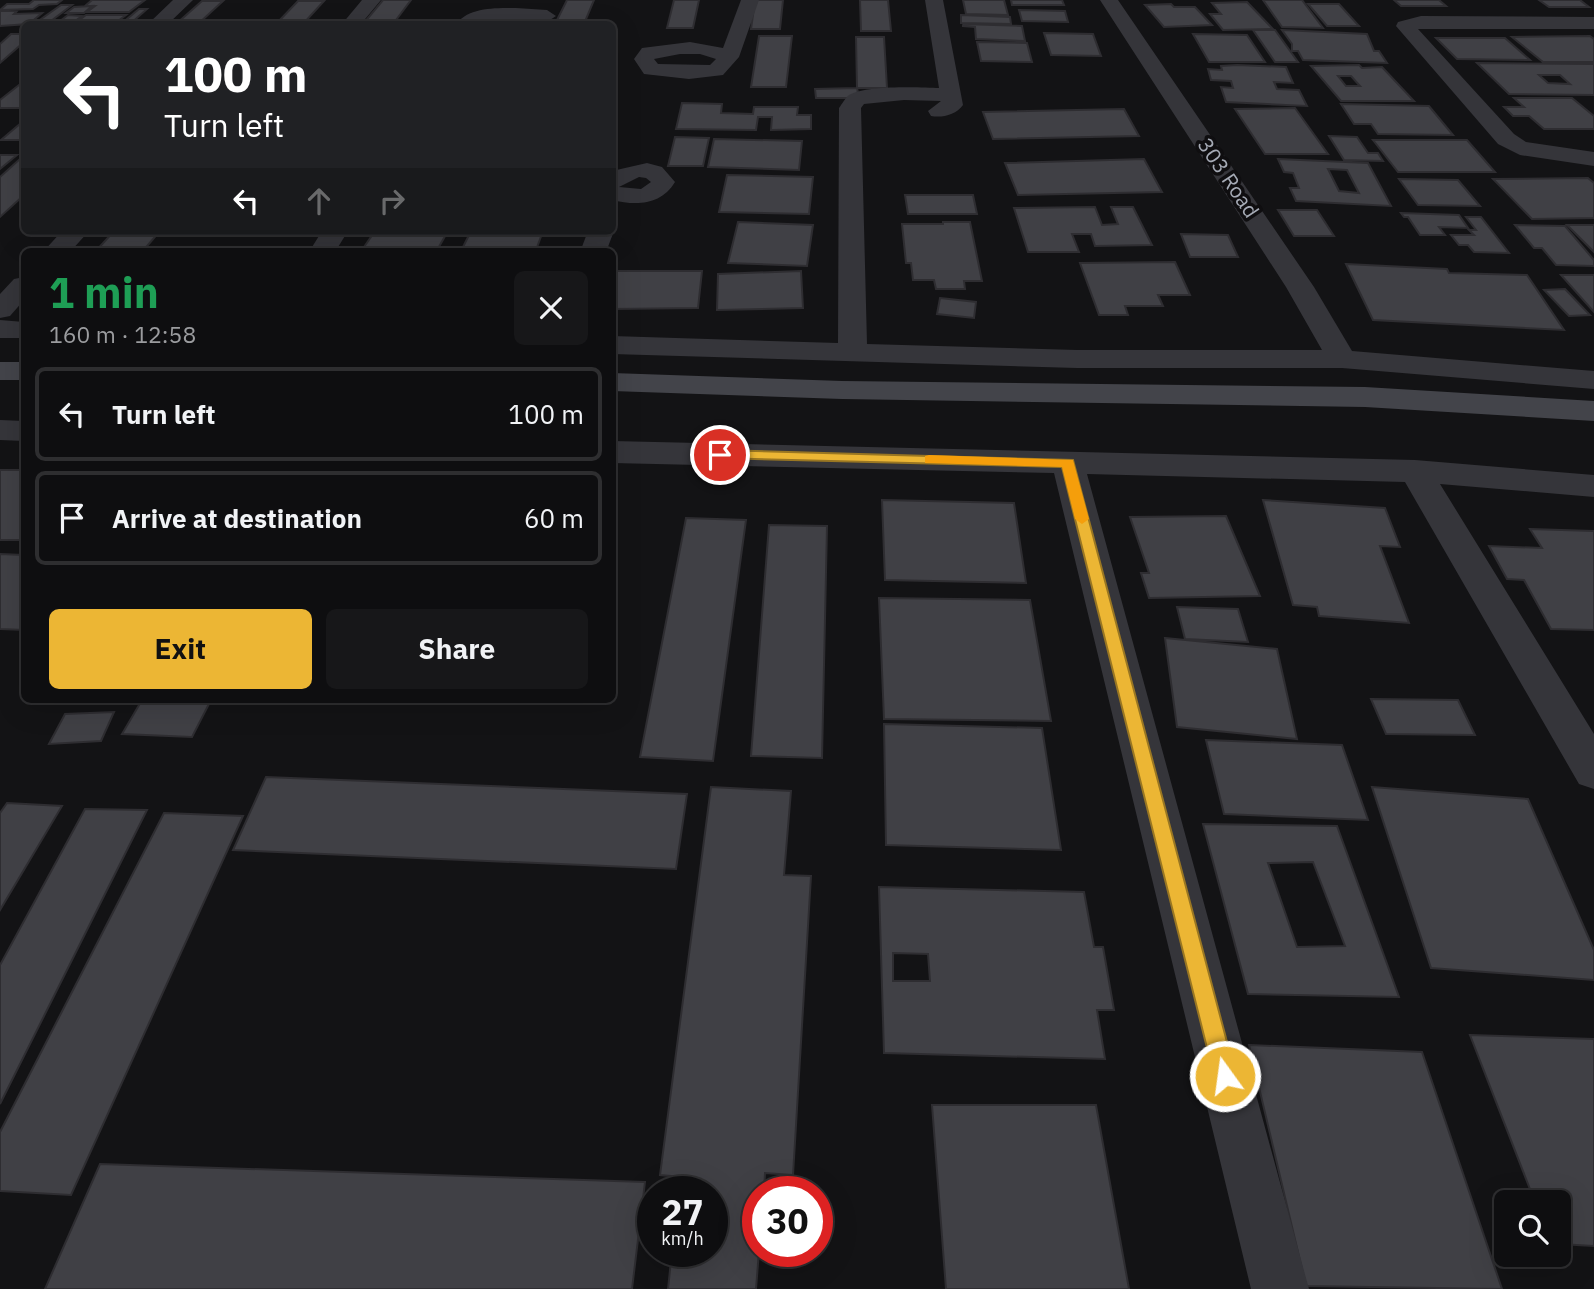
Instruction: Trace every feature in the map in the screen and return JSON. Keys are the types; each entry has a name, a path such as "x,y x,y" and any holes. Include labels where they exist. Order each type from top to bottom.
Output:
{"street":[{"path":"161,21 184,0"},
{"path":"354,21 372,0"},
{"path":"729,57 750,0"},
{"path":"925,115 952,105 934,0"},
{"name":"303 Road","path":"1109,0 1300,287 1342,359"},
{"path":"1497,0 1526,23"},
{"path":"469,21 474,17 490,14 549,13"},
{"path":"1594,23 1421,22 1405,26 1506,139 1520,148 1594,159"},
{"path":"853,350 864,118 850,108 856,99 873,95 921,92 950,96"},
{"path":"60,248 72,235"},
{"path":"0,310 21,288"},
{"path":"0,329 21,330"},
{"path":"616,345 853,350 1077,359 1342,359 1594,380"},
{"path":"0,370 21,371"},
{"path":"616,382 842,390 1365,397 1594,411"},
{"path":"0,430 21,431"},
{"path":"616,452 1415,471 1594,486"},
{"path":"1068,463 1280,1289"},
{"path":"1415,471 1594,771"}],"building":[{"path":"34,0 62,0 57,4 39,5 33,9 0,10 7,4 29,4"},
{"path":"92,0 145,0 129,12 87,12 95,6 85,6"},
{"path":"383,0 411,0 395,21 366,21"},
{"path":"567,0 594,0 585,21 556,21"},
{"path":"674,0 699,0 693,28 667,28"},
{"path":"755,0 783,0 780,29 751,29"},
{"path":"860,0 888,0 891,31 861,31"},
{"path":"963,0 1004,0 1008,15 966,14"},
{"path":"1011,0 1062,0 1064,5 1012,5"},
{"path":"1263,0 1302,0 1323,28 1282,27"},
{"path":"1394,0 1439,0 1446,6 1401,6"},
{"path":"1539,0 1580,0 1589,7 1549,7"},
{"path":"202,1 223,1 201,21 179,21"},
{"path":"298,1 324,1 306,21 279,21"},
{"path":"1247,2 1273,29 1223,30 1210,14 1221,14 1212,3"},
{"path":"1171,4 1174,7 1195,7 1212,25 1164,27 1145,5"},
{"path":"1308,4 1339,4 1359,26 1327,26"},
{"path":"61,5 72,5 51,21 38,21"},
{"path":"92,6 84,13 66,13 74,7"},
{"path":"139,9 147,9 133,21 125,21"},
{"path":"1019,10 1065,11 1068,22 1022,21"},
{"path":"0,11 17,11 14,14 42,13 33,21 0,26"},
{"path":"68,15 82,16 75,21 60,21"},
{"path":"86,15 126,15 118,21 78,21"},
{"path":"961,15 1010,17 1011,24 961,23"},
{"path":"963,24 1022,26 1025,41 976,39 975,27"},
{"path":"1253,30 1275,30 1298,62 1275,62"},
{"path":"1282,30 1367,34 1374,51 1379,51 1387,63 1303,60 1298,51 1292,51 1292,44"},
{"path":"1044,33 1093,34 1101,56 1051,55"},
{"path":"11,34 21,34 21,45 0,63 0,44"},
{"path":"1193,34 1247,35 1265,62 1209,62"},
{"path":"759,36 792,36 786,87 751,87"},
{"path":"1590,36 1594,39 1594,62 1543,62 1512,37"},
{"path":"856,37 884,37 887,88 857,88"},
{"path":"1436,38 1505,38 1530,60 1457,59"},
{"path":"977,42 1027,43 1032,62 981,61"},
{"path":"1477,63 1594,64 1594,95 1509,94","holes":["1539,75 1560,75 1570,84 1548,83"]},
{"path":"1221,66 1286,67 1293,83 1274,82 1277,89 1299,90 1307,106 1226,102 1221,87 1233,88 1231,81 1211,80 1208,69 1222,70"},
{"path":"1311,66 1382,67 1414,101 1341,101","holes":["1338,76 1351,76 1360,86 1346,86"]},
{"path":"21,83 21,108 0,108 0,100"},
{"path":"857,88 859,98 816,98 815,89"},
{"path":"1514,98 1572,98 1594,116 1594,129 1544,129 1529,116 1513,116 1504,107 1524,107"},
{"path":"682,103 722,104 721,113 753,114 754,107 798,107 797,115 811,115 811,129 771,130 772,117 758,117 756,130 676,129"},
{"path":"1341,104 1429,106 1453,135 1378,134 1371,124 1354,124"},
{"path":"1295,108 1328,154 1265,154 1235,109"},
{"path":"1124,109 1139,136 993,139 983,112"},
{"path":"21,123 21,140 1,140"},
{"path":"1329,136 1357,137 1368,153 1378,153 1383,161 1344,160"},
{"path":"675,137 709,138 703,166 668,166"},
{"path":"714,139 802,141 799,170 708,167"},
{"path":"1373,140 1467,140 1495,172 1398,172"},
{"path":"0,155 17,155 0,169"},
{"path":"21,158 21,198 0,217 0,177"},
{"path":"1144,159 1162,192 1018,195 1005,163"},
{"path":"1278,159 1368,163 1391,206 1296,201 1290,188 1299,188 1293,173 1284,172","holes":["1328,169 1347,170 1359,193 1339,191"]},
{"path":"727,175 813,177 809,214 719,212"},
{"path":"1588,178 1594,183 1594,218 1532,219 1493,179"},
{"path":"1399,179 1458,180 1480,206 1418,205"},
{"path":"905,195 973,195 977,214 908,214"},
{"path":"1095,207 1102,225 1118,224 1111,207 1133,207 1152,245 1095,246 1091,234 1072,234 1079,252 1028,252 1014,208"},
{"path":"1278,210 1317,210 1334,236 1294,236"},
{"path":"1401,213 1459,215 1468,228 1439,227 1445,235 1420,235 1408,217"},
{"path":"1466,217 1481,217 1509,253 1474,252 1468,245 1459,245 1451,235 1474,235 1469,230 1476,230"},
{"path":"738,222 813,225 807,266 728,263"},
{"path":"970,222 982,281 964,281 965,289 936,289 934,280 913,280 911,263 906,263 902,224"},
{"path":"1515,225 1565,226 1594,260 1594,266 1556,265 1542,248 1534,248"},
{"path":"1567,225 1594,225 1594,252"},
{"path":"1181,234 1228,235 1238,257 1190,257"},
{"path":"110,235 157,235 145,248 99,248"},
{"path":"372,235 446,235 438,248 363,248"},
{"path":"469,235 542,235 537,248 462,248"},
{"path":"1175,262 1190,295 1158,295 1163,306 1125,306 1128,315 1099,315 1080,263"},
{"path":"1346,264 1447,269 1449,273 1527,275 1564,330 1373,320"},
{"path":"616,271 702,271 698,308 616,309"},
{"path":"801,271 803,308 717,310 718,274"},
{"path":"1561,275 1594,275 1594,312"},
{"path":"1565,289 1590,315 1569,316 1544,290"},
{"path":"940,298 976,302 974,318 937,314"},
{"path":"0,470 21,470 21,540 0,540"},
{"path":"882,500 1014,503 1026,583 885,580"},
{"path":"1263,500 1385,508 1400,547 1380,546 1409,623 1319,616 1317,607 1293,605"},
{"path":"1226,516 1260,596 1149,598 1141,573 1149,573 1130,517"},
{"path":"686,518 746,520 713,761 640,757"},
{"path":"769,525 827,526 822,758 751,756"},
{"path":"1530,529 1594,531 1594,630 1551,629 1524,580 1507,579 1489,546 1542,548"},
{"path":"0,554 21,555 21,630 0,629"},
{"path":"879,598 1030,600 1051,721 884,719"},
{"path":"1177,607 1238,609 1248,642 1185,639"},
{"path":"1165,638 1277,649 1297,739 1177,727"},
{"path":"1371,699 1458,700 1475,735 1386,734"},
{"path":"140,703 209,703 192,737 122,734"},
{"path":"114,712 101,741 49,744 65,714"},
{"path":"884,724 1042,728 1061,850 886,845"},
{"path":"1206,740 1342,745 1368,820 1224,814"},
{"path":"266,777 687,794 676,869 233,850"},
{"path":"711,787 791,791 784,875 811,876 793,1175 765,1173 765,1176 742,1176 742,1267 758,1267 756,1289 668,1289 670,1267 728,1267 728,1176 660,1175"},
{"path":"1372,787 1528,799 1594,950 1594,980 1431,968"},
{"path":"7,803 62,806 0,910 0,813"},
{"path":"85,809 147,810 0,1104 0,965"},
{"path":"164,813 243,816 71,1195 0,1191 0,1132"},
{"path":"1203,824 1337,826 1399,997 1248,994","holes":["1313,862 1345,946 1297,947 1268,863"]},
{"path":"879,887 1084,892 1094,947 1103,947 1114,1010 1097,1010 1105,1059 884,1053","holes":["893,953 928,954 930,981 893,981"]},
{"path":"1470,1035 1594,1039 1594,1246 1571,1245 1571,1190 1530,1190"},
{"path":"1249,1045 1422,1052 1502,1289 1306,1286"},
{"path":"932,1105 1096,1105 1129,1289 946,1289"},
{"path":"100,1164 637,1182 637,1248 632,1289 45,1289"}],"slow traffic":[{"path":"929,460 1068,463 1082,519"}],"route":[{"path":"720,455 1068,463 1225,1076"}]}
